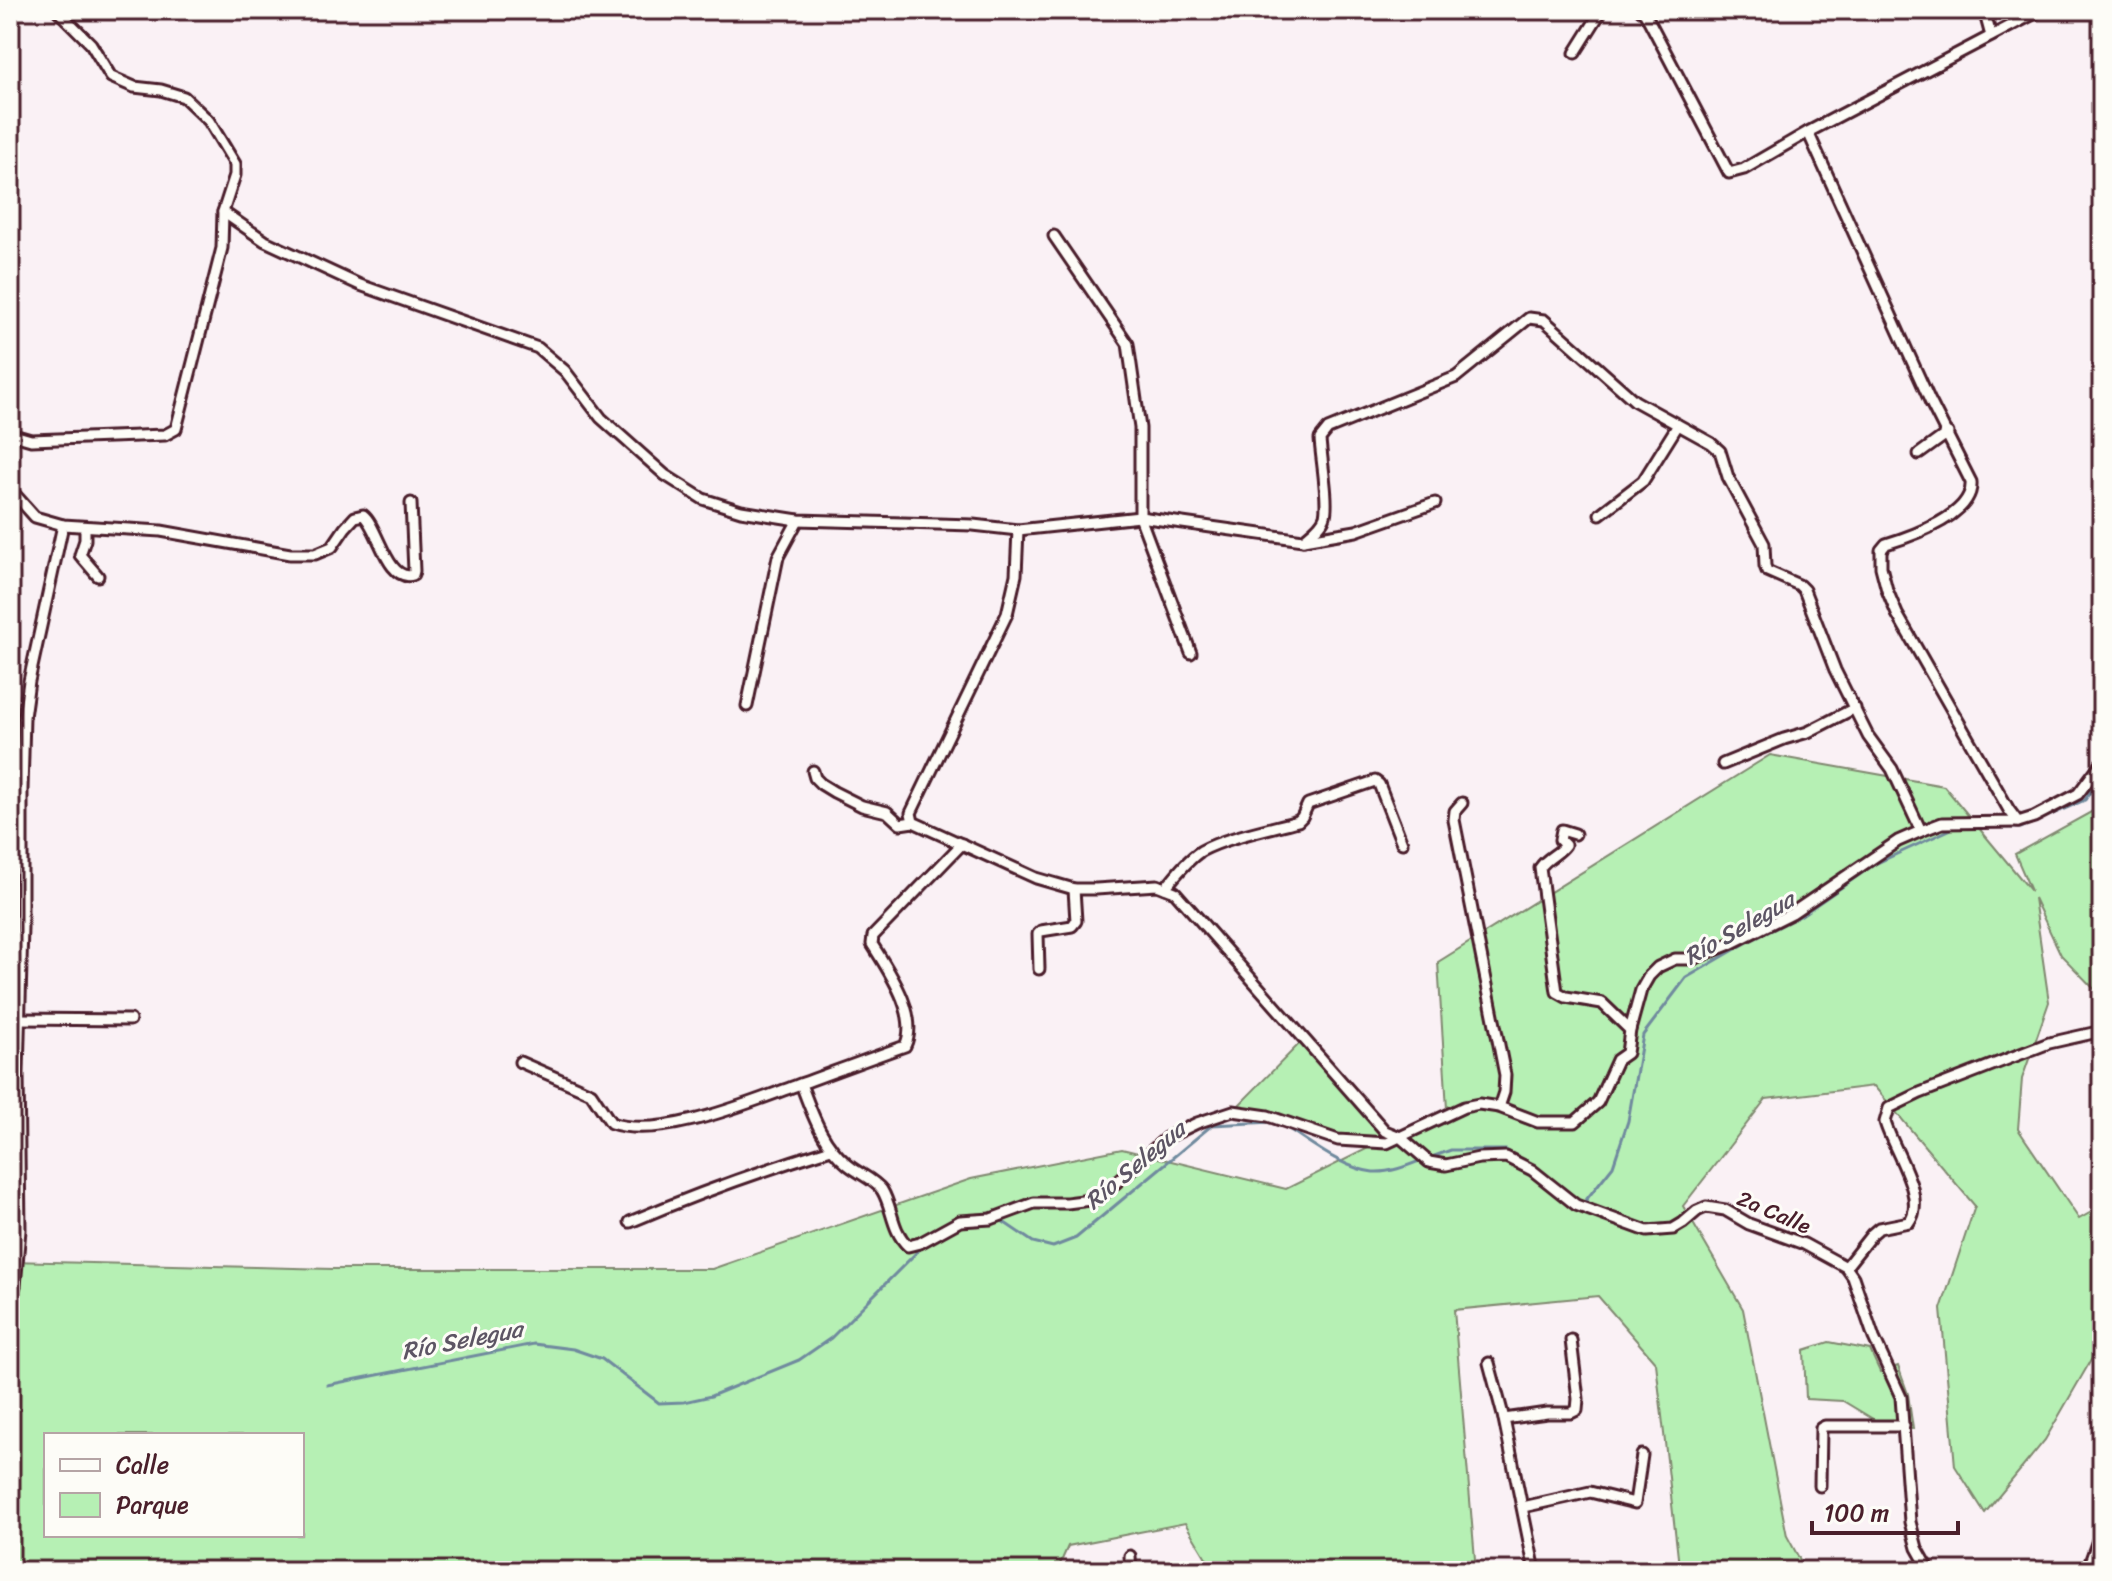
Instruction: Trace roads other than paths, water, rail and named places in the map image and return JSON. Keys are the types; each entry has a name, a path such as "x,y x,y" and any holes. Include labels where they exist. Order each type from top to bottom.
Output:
{"street":[{"path":"10,434 31,440 46,440 165,435 176,429 222,248 223,212 235,175 235,164 209,121 184,97 134,87 111,77 91,44 57,10"},
{"path":"1575,53 1602,10"},
{"path":"1641,10 1729,173 1744,169 1808,132 2041,10"},
{"path":"1984,10 1991,36"},
{"path":"1808,132 1930,401 1971,482 1972,490 1968,498 1937,524 1886,544 1881,550 1881,567 1887,590 1897,614 2018,822"},
{"path":"223,212 265,241 360,285 538,348 565,371 601,418 665,475 703,499 741,511 798,520 973,525 1018,530 1140,517 1303,540 1356,531 1435,503"},
{"path":"1054,236 1128,344 1140,428 1140,517 1191,653"},
{"path":"1303,540 1325,516 1320,439 1328,429 1456,377 1529,318 1544,320 1635,401 1720,451 1728,477 1764,544 1767,571 1804,590 1835,670 1868,736 1892,769 1921,831"},
{"path":"1600,514 1643,481 1678,425"},
{"path":"1919,454 1948,433"},
{"path":"10,489 35,517 63,525 161,531 290,554 315,554 332,547 355,517 363,515 369,520 376,540 388,559 402,576 408,577 414,571 411,503"},
{"path":"747,706 778,557 798,520"},
{"path":"15,1286 20,1230 18,1073 24,717 63,525"},
{"path":"85,527 80,555 98,576"},
{"path":"913,822 911,813 1007,614 1016,575 1018,530"},
{"path":"1723,764 1808,732 1855,708"},
{"path":"801,1084 814,1118 831,1149 881,1189 900,1238 908,1246 920,1243 960,1221 996,1217 1034,1203 1098,1199 1166,1138 1233,1111 1268,1116 1338,1140 1387,1143 1464,1107 1479,1104 1499,1107 1538,1122 1575,1122 1598,1102 1617,1060 1627,1053 1641,990 1658,967 1675,959 1693,959 1792,913 1898,841 1921,831 1942,823 2018,822 2034,817 2078,794 2102,762"},
{"path":"813,771 821,784 862,806 887,812 900,824 913,822 1036,878 1074,889 1157,885 1165,888 1199,852 1298,821 1308,804 1375,781 1379,784 1402,843"},
{"path":"1462,803 1455,811 1454,820 1505,1075 1499,1107"},
{"path":"1575,834 1562,830 1560,840 1565,845 1558,853 1548,857 1540,868 1557,992 1566,997 1602,1003 1630,1030"},
{"path":"520,1062 587,1090 611,1123 644,1127 684,1123 905,1046 909,1037 909,1021 896,982 871,940 962,844"},
{"name":"2a Calle","path":"1165,888 1175,892 1385,1131 1400,1137 1425,1159 1446,1165 1479,1158 1506,1157 1532,1170 1576,1205 1647,1231 1673,1229 1706,1207 1725,1210 1749,1224 1804,1244 1846,1267"},
{"path":"1039,969 1038,934 1072,926 1076,921 1074,889"},
{"path":"10,930 22,927"},
{"path":"19,1019 130,1020"},
{"path":"1930,1571 1917,1548 1910,1522 1901,1397 1874,1338 1853,1277 1846,1267 1879,1228 1909,1222 1914,1217 1916,1207 1909,1178 1885,1122 1889,1108 2049,1043 2102,1031"},
{"path":"630,1222 687,1198 831,1149"},
{"path":"1504,1419 1577,1410 1571,1340"},
{"path":"1489,1363 1504,1419 1535,1571"},
{"path":"1820,1486 1821,1428 1904,1426"},
{"path":"1523,1507 1590,1492 1635,1503 1642,1455"},
{"path":"2087,1571 2102,1529"},
{"path":"1130,1556 1131,1571"}],"waterway":[{"name":"Río Selegua","path":"1982,827 2021,828 2085,800 2102,774"},
{"name":"Río Selegua","path":"1582,1205 1613,1166 1628,1121 1643,1035 1686,978 1800,916 1875,864 1958,826"},
{"name":"Río Selegua","path":"999,1219 1033,1242 1053,1247 1076,1238 1212,1125 1273,1122"},
{"name":"Río Selegua","path":"1284,1126 1327,1154 1362,1170 1386,1171 1422,1160"},
{"name":"Río Selegua","path":"1429,1158 1451,1150 1506,1150 1521,1160"},
{"name":"Río Selegua","path":"327,1385 534,1344 573,1349 602,1359 659,1403 711,1396 799,1360 831,1338 925,1244"}]}
